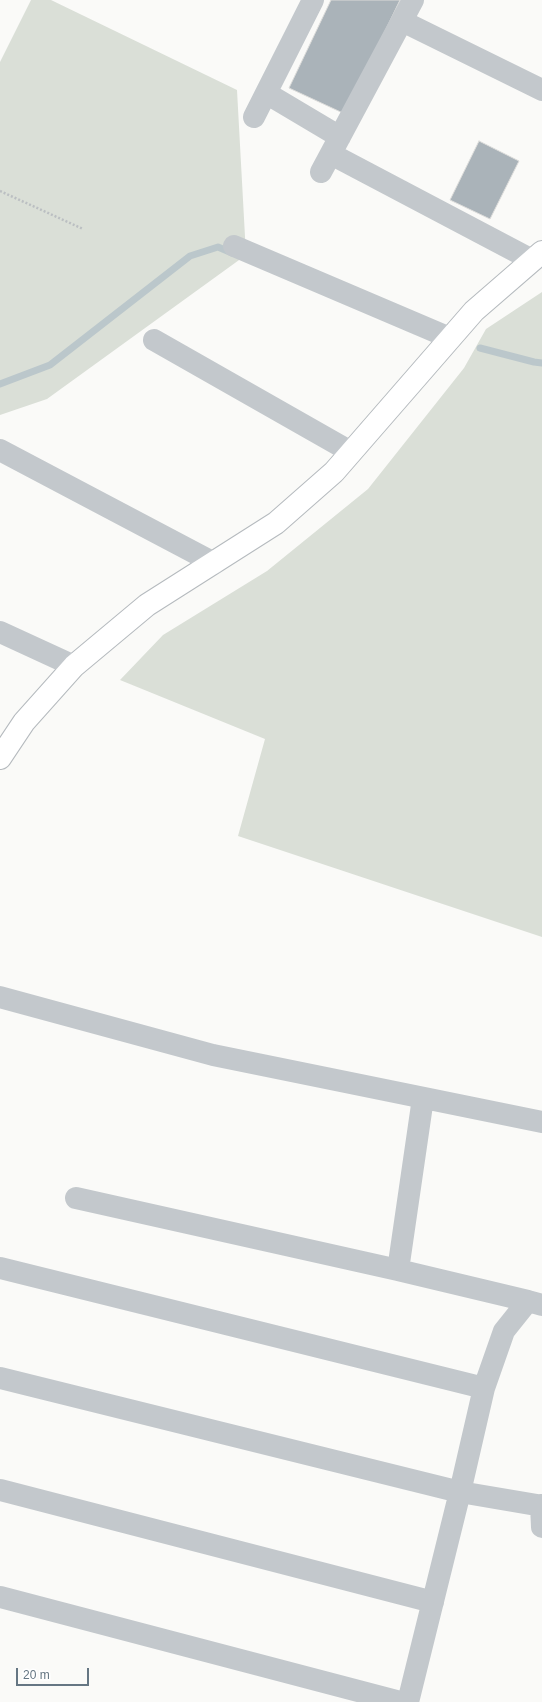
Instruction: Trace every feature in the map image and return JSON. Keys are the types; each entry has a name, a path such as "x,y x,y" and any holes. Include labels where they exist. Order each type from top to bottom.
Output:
{"main road":[{"path":"0,758 24,722 74,666 147,605 276,523 334,472 474,311 537,256"}],"street":[{"path":"254,117 313,0"},
{"path":"330,155 413,0"},
{"path":"402,21 542,90"},
{"path":"266,93 330,155 537,256"},
{"path":"234,246 450,338"},
{"path":"154,340 351,452"},
{"path":"0,450 214,563"},
{"path":"0,632 74,666"},
{"path":"0,997 213,1055 542,1122"},
{"path":"398,1270 423,1098"},
{"path":"76,1198 398,1270 535,1303"},
{"path":"0,1268 484,1388"},
{"path":"408,1702 484,1388 504,1331 535,1303"},
{"path":"0,1378 460,1492 541,1506 542,1527"},
{"path":"0,1490 433,1602"},
{"path":"0,1597 400,1702"}],"path":[{"path":"0,191 83,229"}],"shaded area":[{"path":"31,0 51,0 237,90 246,255 47,399 0,415 0,62"},
{"path":"542,292 542,937 238,836 265,739 120,680 163,635 267,571 368,489 464,368 486,329"}],"building":[{"path":"331,0 400,0 345,114 289,88"},
{"path":"479,141 519,161 490,219 450,200"}],"waterway":[{"path":"0,384 50,365 190,256 218,247 232,253"},
{"path":"480,348 542,363"}]}
